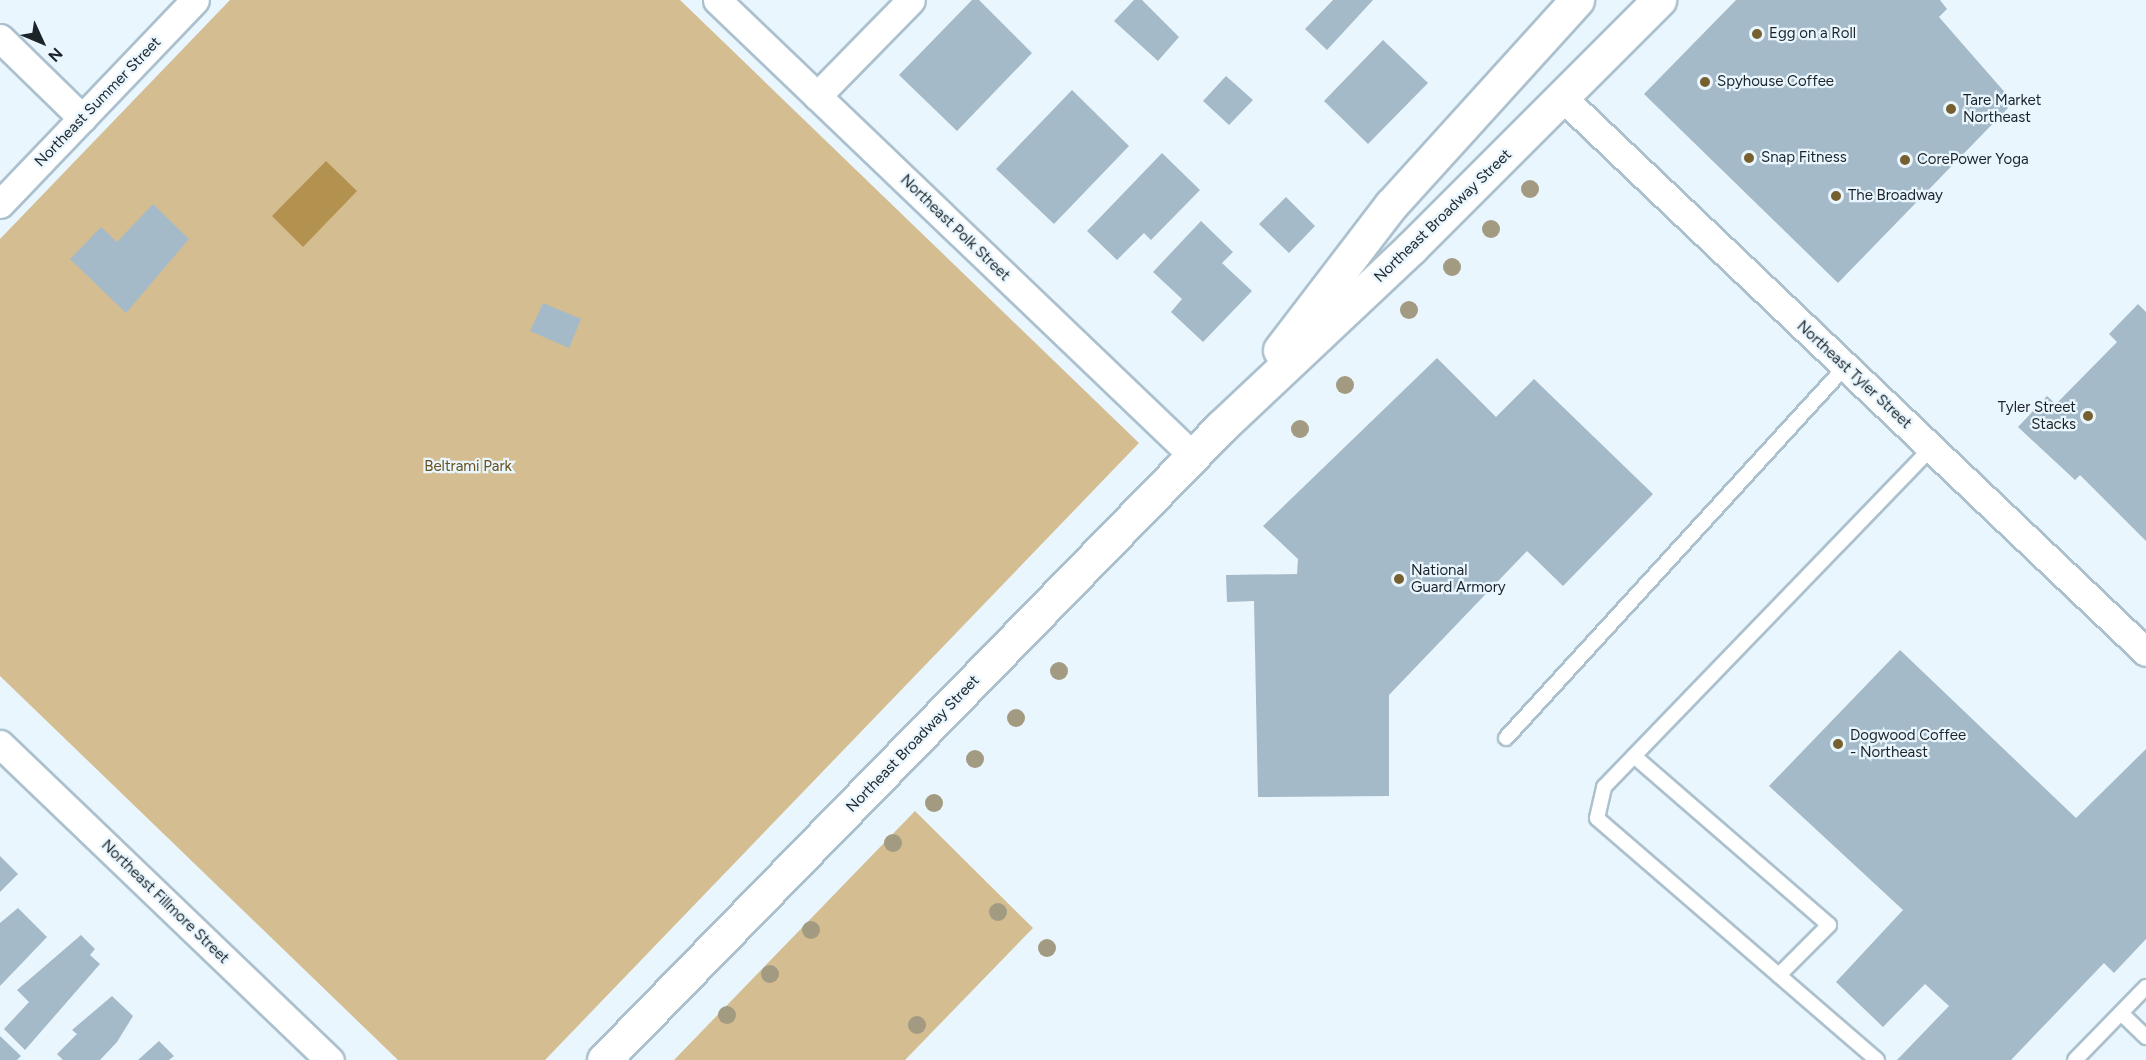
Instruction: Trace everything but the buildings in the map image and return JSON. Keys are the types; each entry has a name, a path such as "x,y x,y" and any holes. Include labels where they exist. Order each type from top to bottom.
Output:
{"main road":[{"name":"Northeast Broadway Street","path":"1221,427 1391,205 1577,0"},
{"name":"Northeast Broadway Street","path":"604,1060 1221,427 1563,98 1659,0"}],"street":[{"name":"Northeast Summer Street","path":"0,204 195,0"},
{"name":"Northeast Polk Street","path":"717,0 1193,456"},
{"path":"817,96 911,0"},
{"path":"0,38 82,118"},
{"name":"Northeast Tyler Street","path":"1563,98 2146,652"},
{"name":"Northeast Fillmore Street","path":"0,744 330,1060"}],"lane":[{"path":"1506,738 1845,367"},
{"path":"1877,1060 1598,818 1604,787 1931,448"},
{"path":"1634,756 1828,925 1779,975"},
{"path":"2075,1060 2146,987"},
{"path":"2121,1013 2146,1037"}],"green space":[{"name":"Beltrami Park","path":"230,0 680,0 1139,443 545,1060 398,1060 0,676 0,239"},
{"path":"915,811 1033,928 905,1060 674,1060"}],"shaded area":[{"path":"326,161 357,191 303,247 272,216"}],"place":[{"name":"Egg on a Roll","path":"1757,34"},
{"name":"Spyhouse Coffee","path":"1705,82"},
{"name":"Tare Market Northeast","path":"1951,109"},
{"name":"Snap Fitness","path":"1749,158"},
{"name":"CorePower Yoga","path":"1905,160"},
{"name":"The Broadway","path":"1836,196"},
{"name":"Tyler Street Stacks","path":"2088,416"},
{"name":"National Guard Armory","path":"1399,579"},
{"name":"Dogwood Coffee - Northeast","path":"1838,744"}]}
